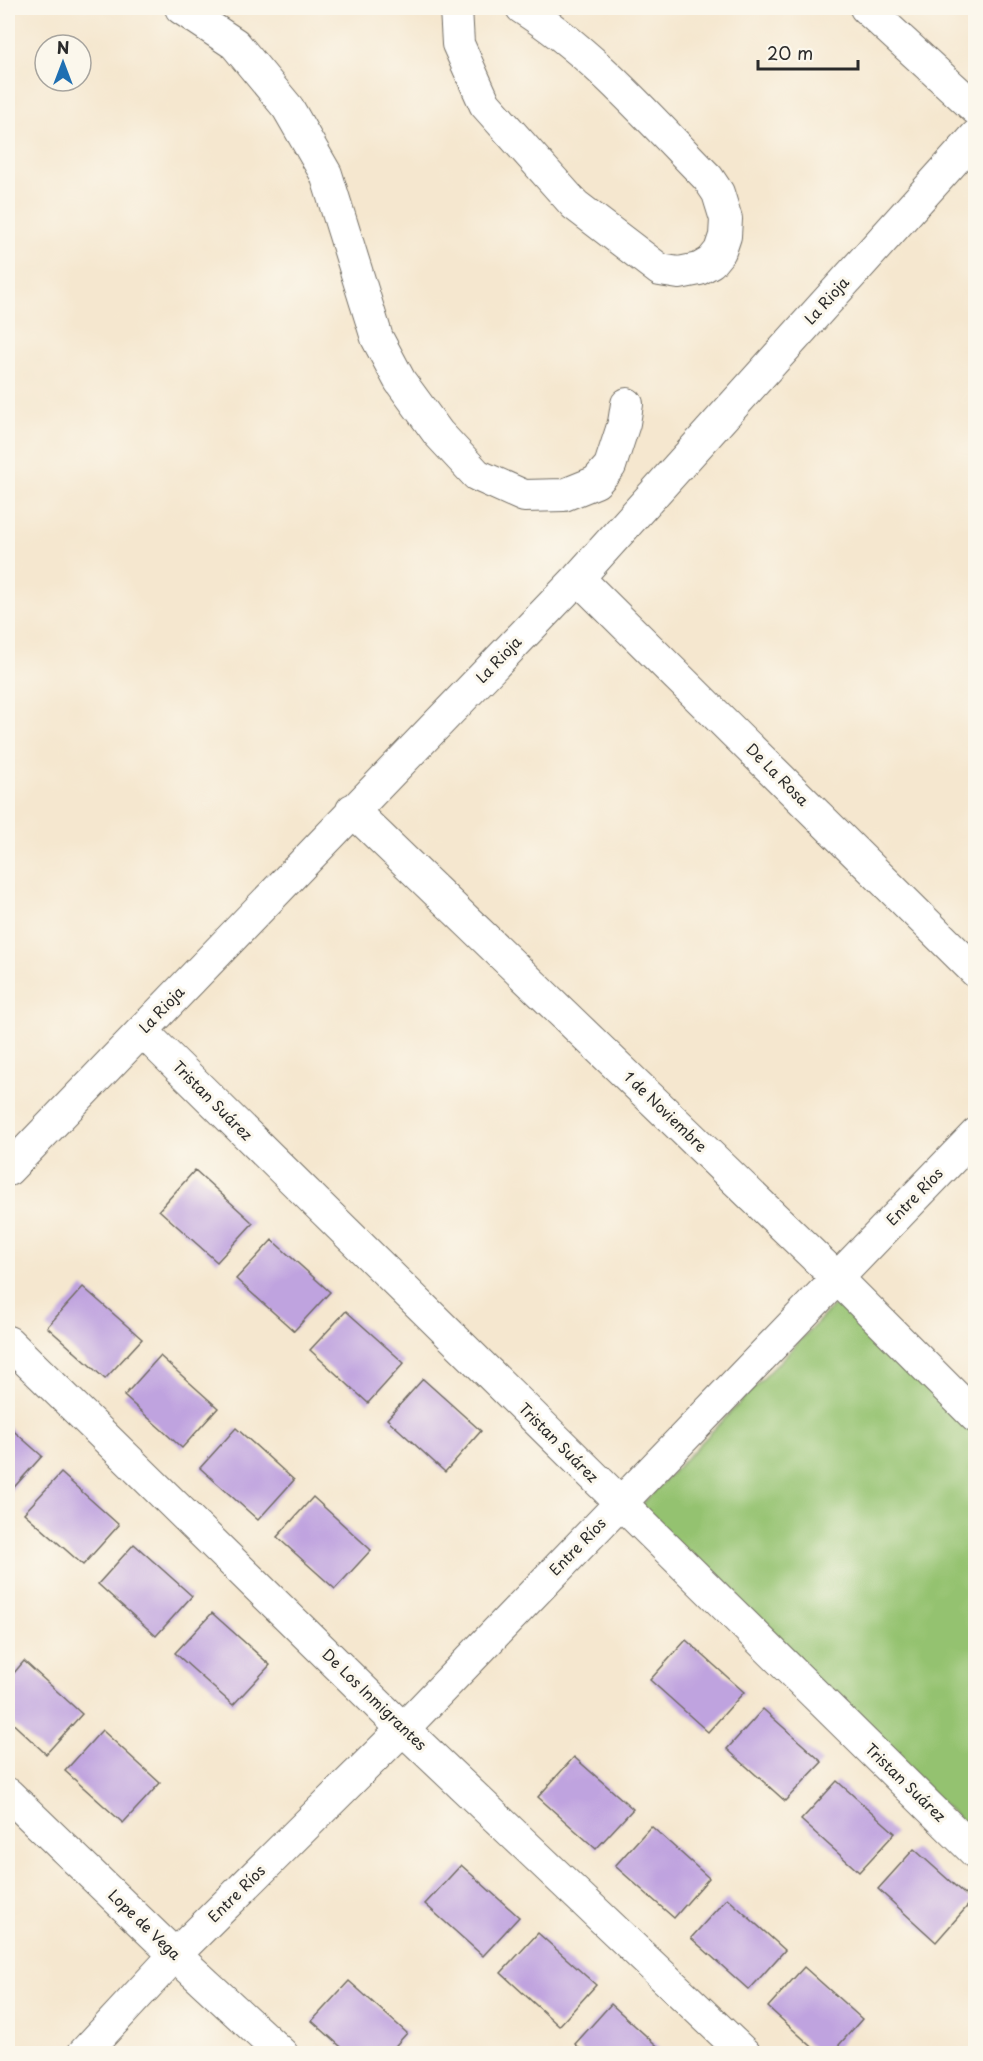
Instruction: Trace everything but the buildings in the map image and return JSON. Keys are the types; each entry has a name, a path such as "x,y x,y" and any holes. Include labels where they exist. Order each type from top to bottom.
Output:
{"street":[{"path":"181,8 235,44 288,108 326,174 377,338 400,381 438,433 477,475 524,496 564,495 596,482 610,466 624,423 627,404"},
{"path":"456,8 458,44 485,104 575,205 660,270 679,273 699,269 711,262 722,244 726,219 718,193 708,178 615,83 552,27 522,8"},
{"path":"866,8 975,109"},
{"name":"La Rioja","path":"8,1170 352,810 578,578 975,136"},
{"name":"De La Rosa","path":"578,578 975,972"},
{"name":"1 de Noviembre","path":"352,810 837,1278 975,1417"},
{"name":"Tristan Suárez","path":"142,1031 975,1853"},
{"name":"Entre Ríos","path":"83,2054 175,1955 404,1729 975,1134"},
{"name":"De Los Inmigrantes","path":"8,1342 404,1729 745,2054"},
{"name":"Lope de Vega","path":"8,1794 175,1955 282,2054"}],"green space":[{"path":"841,1298 975,1434 975,1835 639,1507"}]}
